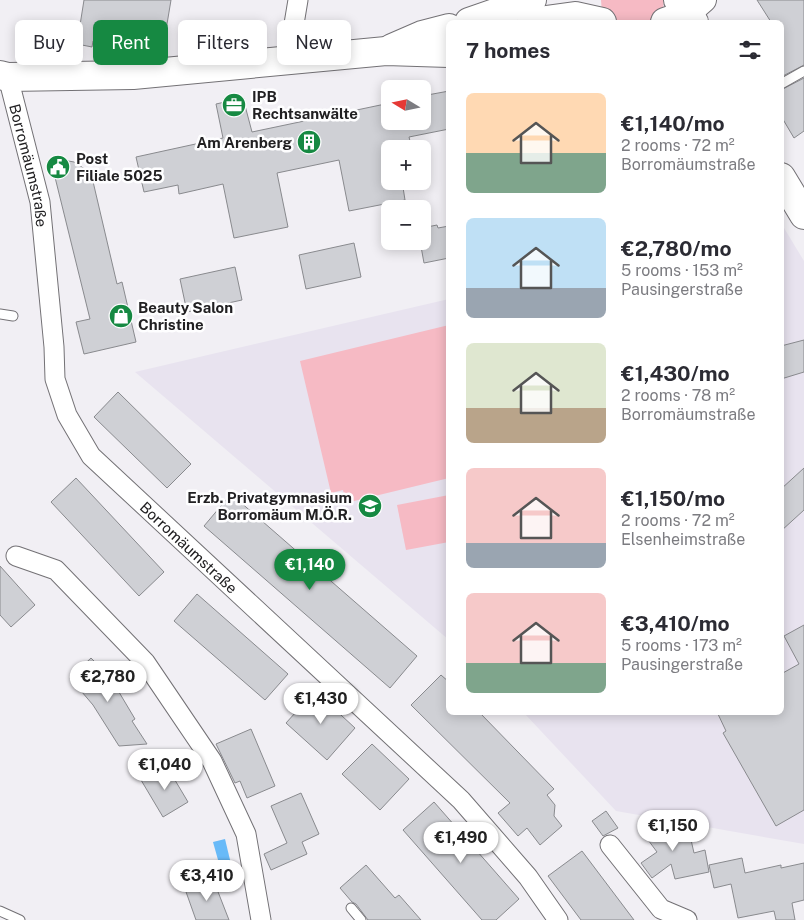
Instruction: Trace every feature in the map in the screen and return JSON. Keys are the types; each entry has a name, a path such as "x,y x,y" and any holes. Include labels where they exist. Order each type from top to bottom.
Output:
{"main road":[{"path":"492,20 538,16 590,16"},
{"path":"351,54 386,51 422,35 446,45"},
{"path":"4,76 132,75 277,61"},
{"path":"784,182 804,215"}],"street":[{"path":"295,20 298,0"},
{"name":"Borromäumstraße","path":"4,76 40,202 54,347 55,380 68,415 91,456 461,800 528,877 558,920"},
{"path":"16,556 56,570 145,662 212,761 246,834 261,920"},
{"path":"610,845 661,909 687,920"}],"lane":[{"path":"784,82 804,71"},
{"path":"0,314 13,316"},
{"path":"351,908 361,920"},
{"path":"0,911 20,920"}],"shaded area":[{"path":"601,0 664,0 663,9 657,19 654,20 609,20 602,13"},
{"path":"784,228 804,261 804,844 616,811 526,715 784,715"},
{"name":"Erzb. Privatgymnasium Borromäum M.Ö.R.","path":"446,300 446,637 135,372"},
{"path":"446,326 446,479 346,503 343,490 331,493 300,361"},
{"path":"446,496 446,543 406,550 397,505"}],"water":[{"path":"225,839 231,864 220,867 213,842"}],"building":[{"path":"84,0 171,0 168,20 93,20 92,47 83,45 83,20 81,20"},
{"path":"757,0 804,0 804,65 784,75 784,20 770,20"},
{"path":"804,78 804,131 794,138 784,121 784,88"},
{"name":"Am Arenberg","path":"446,92 446,130 409,137 410,140 381,140 381,190 403,190 405,200 381,200 381,205 349,211 339,160 277,173 288,227 234,238 223,184 179,194 178,185 144,192 136,157 223,138 216,104 243,98 252,132 381,105 381,130 431,130 431,94"},
{"path":"63,160 74,162 91,173 117,284 122,282 136,342 84,354 76,322 90,319 51,161"},
{"path":"437,225 438,228 446,227 446,259 424,263 422,250 431,250 431,226"},
{"path":"354,243 361,277 306,289 299,255"},
{"path":"235,267 242,300 187,312 180,279"},
{"path":"804,340 804,372 784,378 784,345"},
{"path":"118,392 191,464 167,488 94,417"},
{"path":"804,468 804,510 784,528 784,486"},
{"path":"76,478 164,572 139,596 51,502"},
{"path":"231,494 417,656 390,688 204,526"},
{"path":"0,566 35,605 11,627 0,615"},
{"path":"197,594 288,674 265,700 174,621"},
{"path":"804,625 804,810 776,826 723,733 726,731 718,715 784,715 784,672 799,664 784,636"},
{"path":"91,658 110,677 135,719 132,721 147,744 119,746 93,705 70,678"},
{"path":"441,675 446,679 446,715 482,715 554,789 547,795 555,805 554,816 562,826 540,845 527,828 518,836 498,813 510,803 411,705"},
{"path":"315,691 355,728 327,760 286,723"},
{"path":"251,729 275,786 247,798 240,781 235,783 216,744"},
{"path":"372,744 409,779 380,810 342,774"},
{"path":"166,765 188,802 163,817 141,780"},
{"path":"301,793 319,834 302,842 307,854 271,870 264,854 287,843 271,806"},
{"path":"434,802 519,899 496,920 482,920 403,830"},
{"path":"606,811 618,828 603,836 592,821"},
{"path":"651,821 689,831 694,853 705,850 709,872 675,879 671,864 652,878 641,863 657,852 640,829"},
{"path":"582,851 634,920 581,920 548,876"},
{"path":"742,858 745,873 781,865 781,868 804,863 804,900 792,903 795,920 776,920 774,911 738,918 731,884 714,888 709,865"},
{"path":"366,865 395,898 399,895 421,920 368,920 356,904 340,888"},
{"path":"213,879 229,920 196,920 185,889"}],"place":[{"name":"IPB Rechtsanwälte","path":"234,105"},
{"name":"Am Arenberg","path":"309,142"},
{"name":"Post Filiale 5025","path":"58,167"},
{"name":"Beauty Salon Christine","path":"121,316"},
{"name":"Erzb. Privatgymnasium Borromäum M.Ö.R.","path":"370,506"}]}
